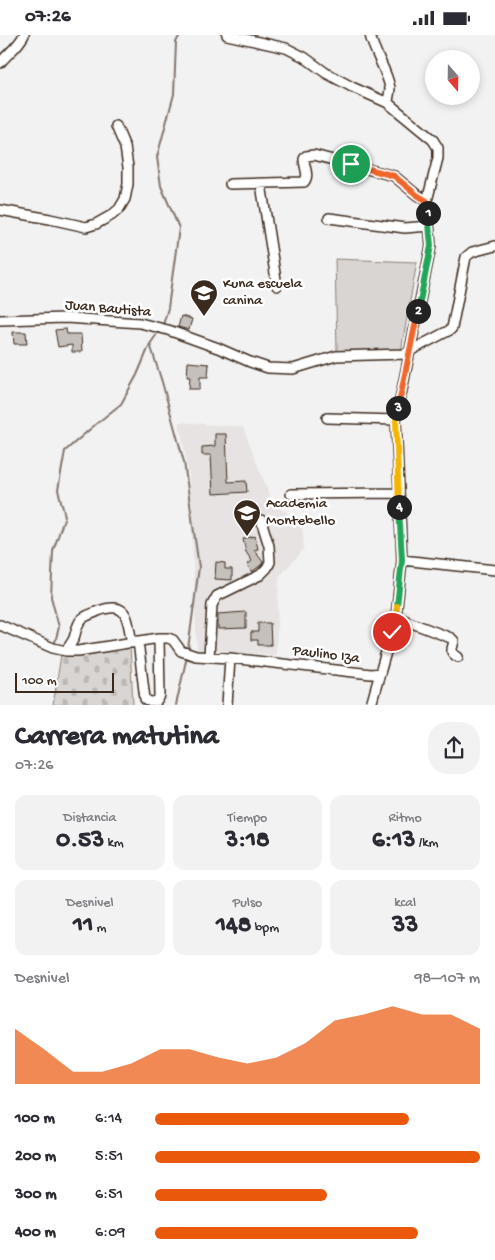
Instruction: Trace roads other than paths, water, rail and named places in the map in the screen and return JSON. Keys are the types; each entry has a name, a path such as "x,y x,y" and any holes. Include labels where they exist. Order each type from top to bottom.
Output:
{"street":[{"path":"0,63 15,49 24,35"},
{"path":"227,35 286,48 304,57 326,73 388,103 390,89 370,35"},
{"name":"Paulino Iza","path":"159,638 173,640 181,651 196,657 230,658 371,674 380,673 396,617 402,560 396,420 431,246 427,201 438,158 438,148 433,140 388,103"},
{"path":"0,210 86,227 112,215 119,209 125,199 128,184 125,147 116,126"},
{"path":"230,184 304,182 308,175 304,159 306,155 314,155 394,176 427,201"},
{"path":"261,184 277,286"},
{"path":"329,218 405,228 429,226"},
{"name":"Juan Bautista","path":"0,320 66,318 140,323 168,330 250,362 268,367 293,369 336,356 404,354 409,353 452,328 466,257 472,251 495,246"},
{"path":"328,418 396,420"},
{"path":"291,494 398,493"},
{"path":"209,657 214,599 216,596 260,575 270,562 269,546 261,520"},
{"path":"402,560 495,569"},
{"path":"0,625 53,648 66,651 78,651 135,642 159,638 160,696 157,701 153,702 148,702 145,699 135,642 122,609 107,608 84,617 79,621 73,640 66,651"},
{"path":"396,617 451,638 454,641 451,651 458,657"},
{"path":"227,705 230,658"},
{"path":"371,705 380,673"}],"waterway":[{"path":"163,325 168,308 179,228 161,186 157,157 174,94 176,42 180,35"},
{"path":"159,331 150,344 184,462 199,567 188,649"},
{"path":"54,646 59,627 51,597 53,551 65,516 58,490 65,451 121,404 137,375 150,344"},
{"path":"176,705 187,656"}],"place":[{"name":"Kuna escuela canina","path":"204,317"},
{"name":"Academia Montebello","path":"247,537"}]}
